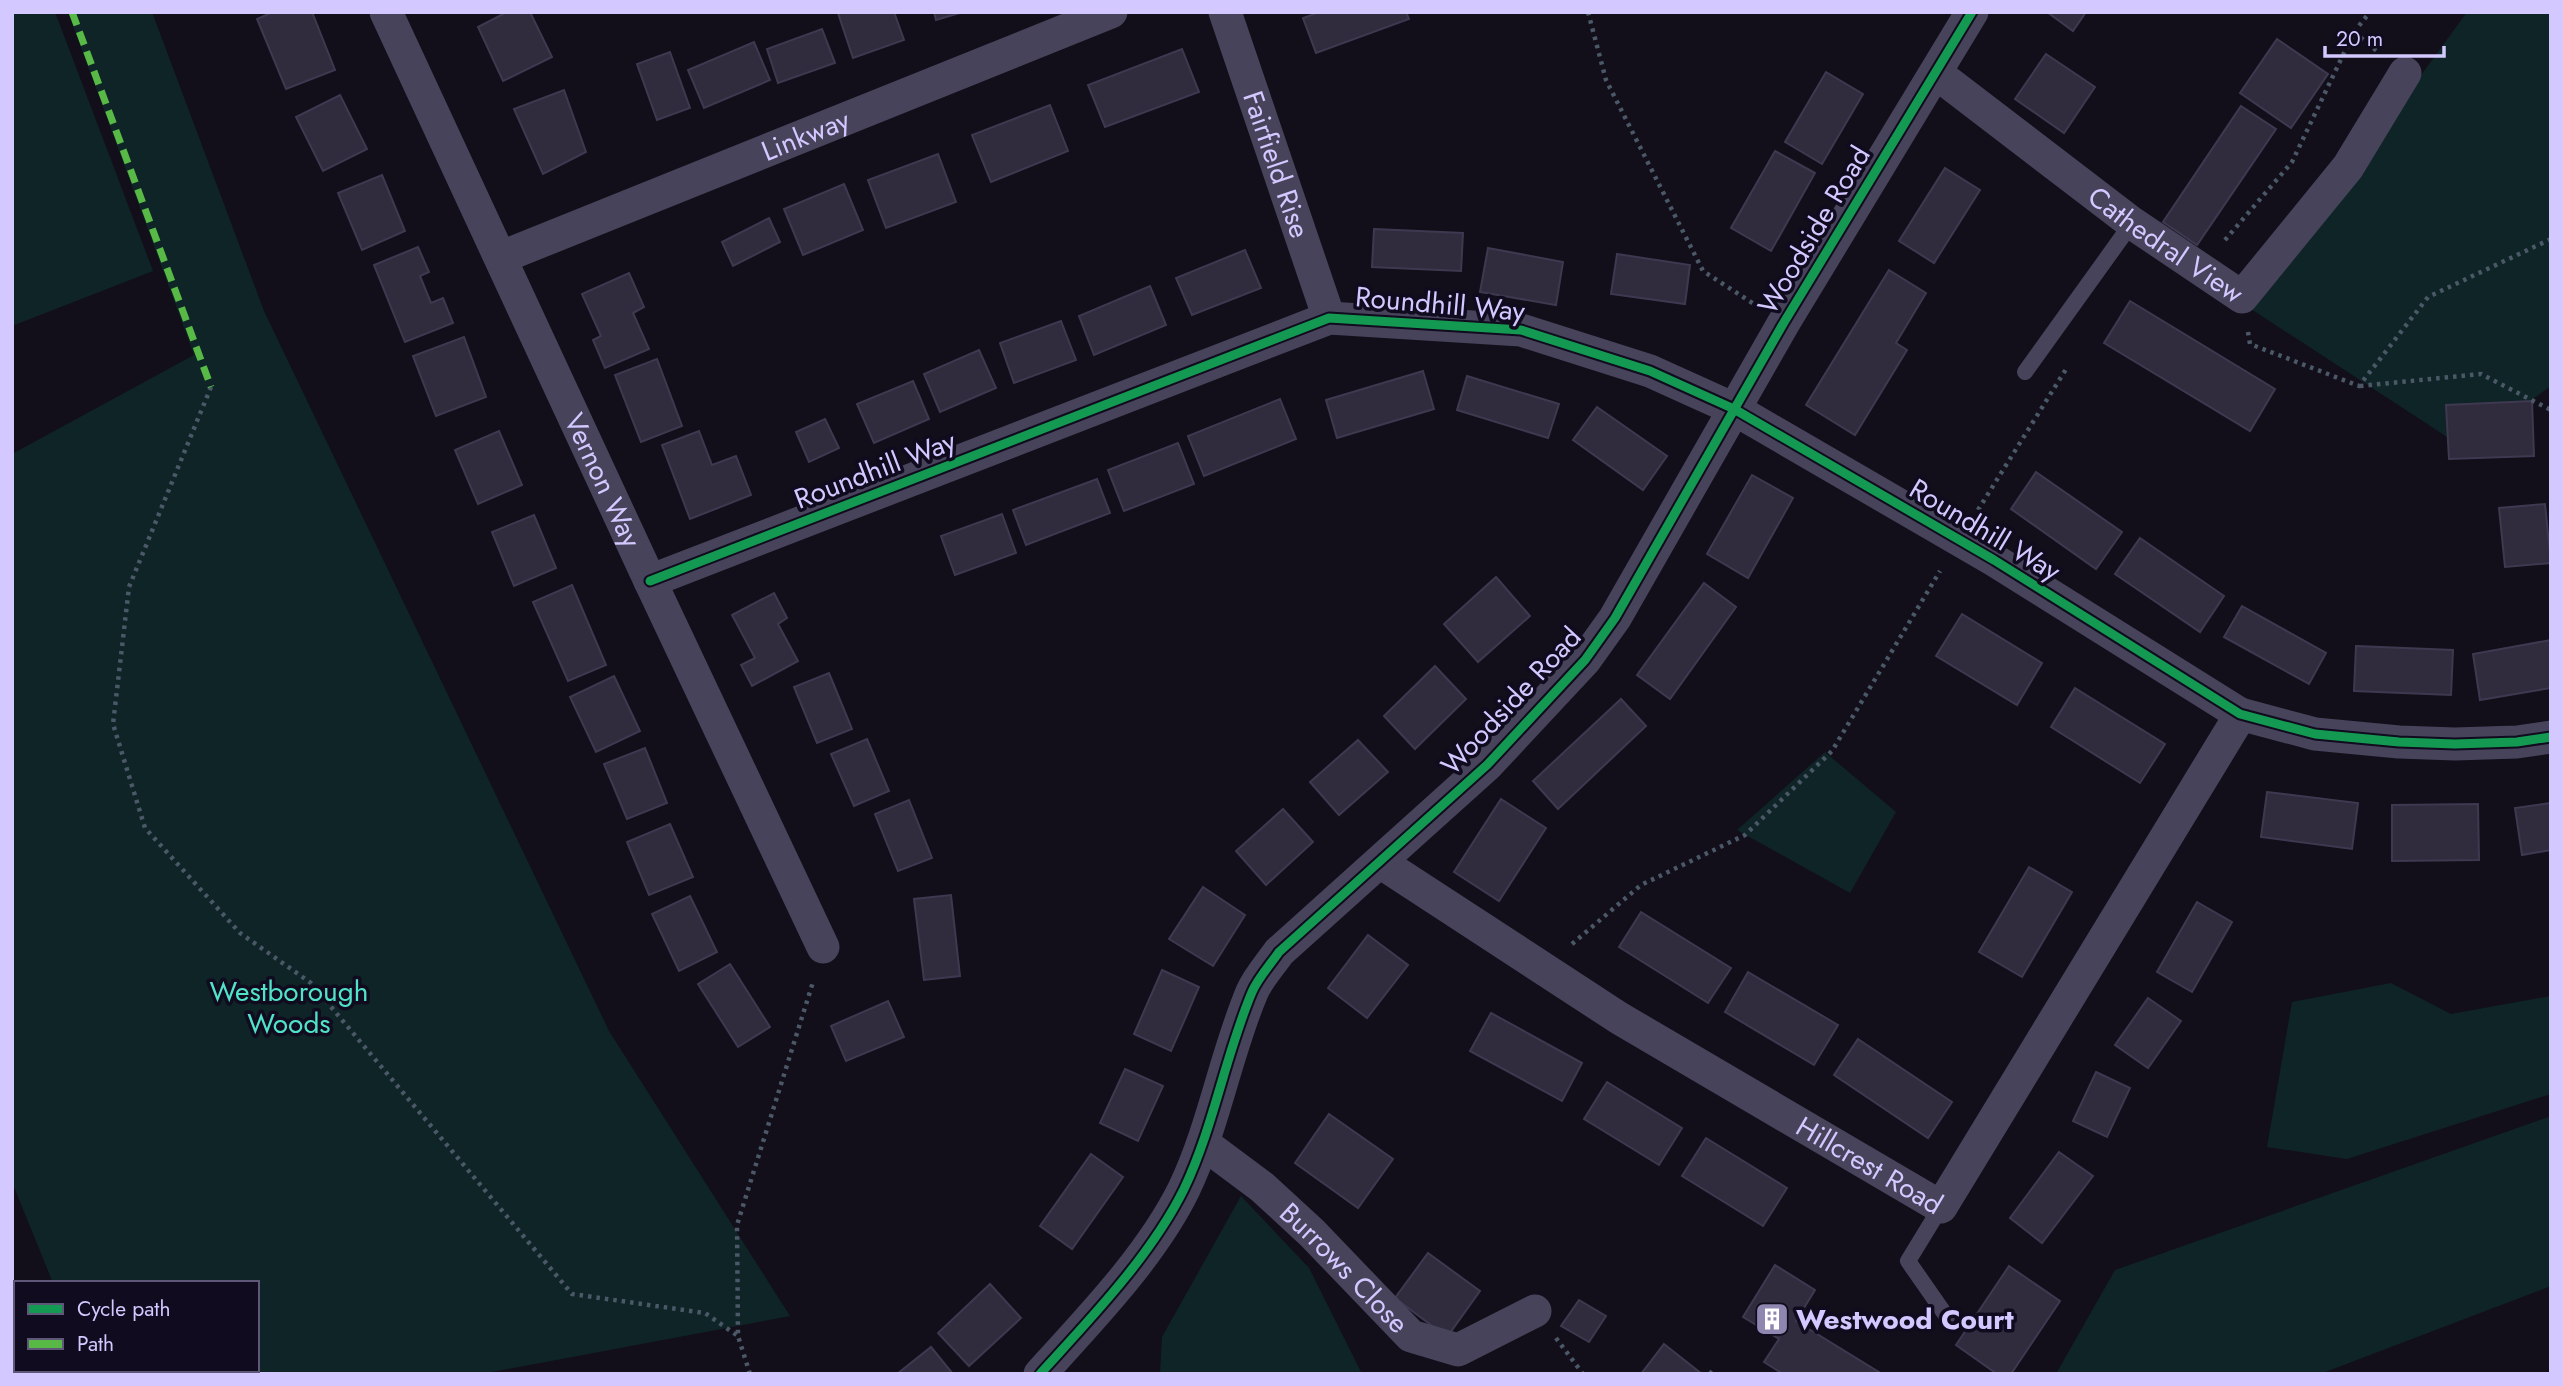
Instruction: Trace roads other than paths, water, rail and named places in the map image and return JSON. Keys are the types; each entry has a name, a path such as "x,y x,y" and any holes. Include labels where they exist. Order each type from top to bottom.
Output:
{"street":[{"name":"Vernon Way","path":"386,12 823,947"},
{"name":"Linkway","path":"502,257 1111,12"},
{"name":"Fairfield Rise","path":"1224,12 1329,318"},
{"name":"Woodside Road","path":"1040,1374 1104,1304 1161,1228 1184,1189 1203,1143 1225,1066 1253,989 1279,952 1487,765 1585,660 1615,618 1734,409 1972,12"},
{"name":"Cathedral View","path":"1936,73 2132,223 2242,297 2348,167 2405,73"},
{"name":"Roundhill Way","path":"650,581 1329,318 1521,330 1650,371 1734,409 1959,540 2241,714 2315,734 2399,742 2468,744 2551,737"},
{"name":"Hillcrest Road","path":"1380,862 1631,1025 1941,1207 2241,714"},
{"name":"Burrows Close","path":"1203,1143 1262,1187 1292,1214 1411,1336 1458,1350 1535,1311"}],"lane":[{"path":"2025,372 2132,223"},
{"path":"1941,1207 1908,1261 1947,1317"}],"place":[{"name":"Westwood Court","path":"1772,1319"}],"park label":[{"name":"Westborough Woods","path":"289,1007"}]}
